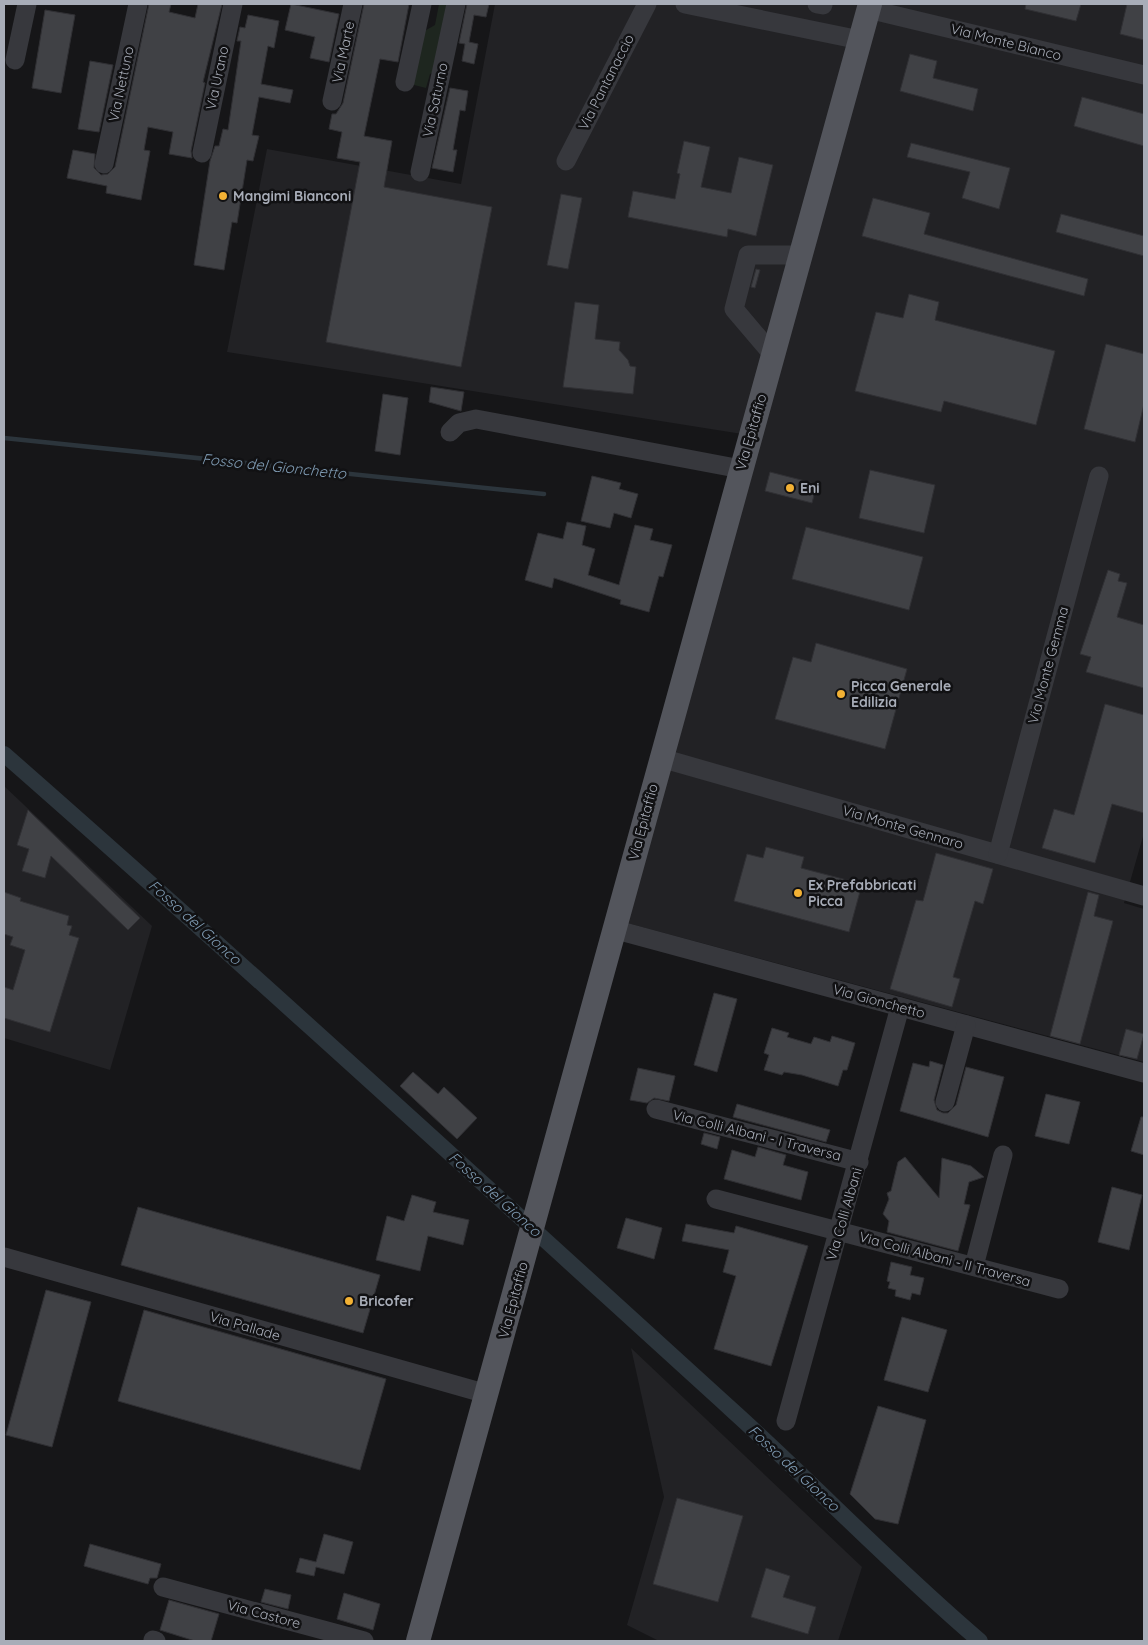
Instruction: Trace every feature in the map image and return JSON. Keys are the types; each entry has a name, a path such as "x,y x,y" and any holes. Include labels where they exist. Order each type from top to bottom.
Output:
{"main road":[{"name":"Via Epitaffio","path":"418,1641 869,6"}],"street":[{"path":"15,60 27,4"},
{"name":"Via Nettuno","path":"104,164 138,4"},
{"name":"Via Urano","path":"202,153 233,4"},
{"name":"Via Marte","path":"332,101 353,4"},
{"name":"Via Saturno","path":"420,172 456,4"},
{"name":"Via Pantanaccio","path":"566,160 647,4"},
{"path":"685,4 860,40"},
{"name":"Via Monte Bianco","path":"869,6 1144,76"},
{"path":"405,82 420,13 450,28"},
{"path":"773,355 743,320 761,255 800,255"},
{"path":"450,432 459,423 476,419 741,469"},
{"name":"Via Monte Gemma","path":"998,854 1099,476"},
{"name":"Via Monte Gennaro","path":"661,758 1144,896"},
{"name":"Via Gionchetto","path":"614,929 1144,1073"},
{"name":"Via Colli Albani","path":"786,1421 859,1162 900,1007"},
{"path":"945,1102 966,1025"},
{"name":"Via Colli Albani - I Traversa","path":"656,1109 859,1162"},
{"path":"974,1266 1003,1155"},
{"name":"Via Colli Albani - II Traversa","path":"716,1199 1059,1289"},
{"name":"Via Pallade","path":"4,1257 487,1394"},
{"name":"Via Castore","path":"163,1587 364,1641"}],"shaded area":[{"path":"439,4 452,4 435,71 430,74 426,88 410,84 421,33 435,25"},
{"path":"495,4 1144,4 1144,833 1124,903 1144,909 1144,1062 627,923 761,437 227,352 267,149 461,184"},
{"path":"4,786 152,926 110,1070 4,1038"},
{"path":"631,1348 862,1567 838,1641 659,1641 627,1625 664,1497"}],"building":[{"path":"149,4 171,4 169,12 195,18 198,4 222,4 203,82 205,83 191,151 192,158 169,154 173,132 148,127 144,150 150,151 141,200 106,193 107,186 67,178 73,150 95,154 94,168 101,175 108,174 115,167"},
{"path":"291,4 339,14 329,62 310,58 315,37 285,30"},
{"path":"364,4 409,4 398,62 380,59 364,136 392,141 384,187 492,207 461,367 326,342 360,162 337,158 342,132 329,129 332,114 336,114 343,103"},
{"path":"467,4 489,4 486,17 474,15 469,42 478,44 474,64 462,61 465,44 459,43"},
{"path":"1026,4 1081,4 1076,21 1025,9"},
{"path":"1127,4 1144,4 1144,40 1120,34"},
{"path":"45,10 75,15 61,93 32,88"},
{"path":"248,15 279,21 274,48 268,46 261,84 293,90 290,103 259,97 252,135 259,136 253,161 247,160 237,223 232,222 224,270 194,265 210,161 215,146 219,146 223,129 228,130 241,41 237,41 240,27 245,28"},
{"path":"910,54 937,61 933,78 978,89 973,111 900,91"},
{"path":"90,61 113,65 99,132 78,129"},
{"path":"450,88 468,91 465,111 460,110 453,150 457,150 453,172 432,168"},
{"path":"1082,97 1144,114 1144,146 1074,126"},
{"path":"684,141 710,147 701,187 731,193 739,157 773,165 756,236 728,229 727,237 628,217 633,191 675,199 680,174 677,173"},
{"path":"911,143 1010,168 999,209 962,198 970,172 907,157"},
{"path":"561,194 582,198 568,269 547,265"},
{"path":"873,198 930,213 924,234 1088,279 1084,296 862,236"},
{"path":"1061,214 1144,236 1144,256 1056,232"},
{"path":"756,269 760,270 755,288 751,287"},
{"path":"909,294 939,302 935,320 1055,351 1036,425 944,401 941,412 855,391 876,312 903,318"},
{"path":"575,302 599,305 595,339 620,342 619,350 628,360 630,366 636,367 633,394 563,387"},
{"path":"1106,344 1144,354 1144,404 1135,442 1084,429"},
{"path":"431,387 464,392 461,411 429,402"},
{"path":"383,394 408,398 400,455 375,451"},
{"path":"870,470 935,485 924,533 859,518"},
{"path":"770,472 817,484 812,503 765,491"},
{"path":"592,476 621,483 619,489 638,494 631,518 614,513 610,528 581,521"},
{"path":"567,522 586,526 582,545 595,549 588,575 619,585 635,525 653,529 650,540 672,545 663,577 659,576 649,612 620,604 621,600 554,578 552,588 525,580 538,533 563,539"},
{"path":"806,527 923,557 909,610 792,579"},
{"path":"1108,570 1120,574 1118,581 1127,583 1117,617 1144,625 1144,688 1086,672 1091,657 1080,654"},
{"name":"Picca Generale Edilizia","path":"816,643 907,669 885,749 775,719 793,657 811,662"},
{"path":"1105,704 1144,715 1144,813 1112,804 1095,863 1042,848 1054,809 1074,815"},
{"path":"28,810 140,918 128,930 51,856 45,878 22,871 29,849 17,845"},
{"name":"Ex Prefabbricati Picca","path":"766,847 804,857 801,868 862,884 849,932 734,901 747,854 763,858"},
{"path":"936,853 993,869 983,904 975,901 953,977 960,979 952,1007 890,989 916,900 923,901"},
{"path":"4,892 21,898 20,901 69,916 67,925 72,926 69,935 79,938 50,1032 4,1018 4,987 13,990 25,950 10,945 13,937 4,934"},
{"path":"1088,892 1099,895 1094,916 1113,921 1080,1044 1050,1036"},
{"path":"714,993 737,999 717,1072 694,1065"},
{"path":"772,1028 789,1033 787,1037 811,1044 814,1037 830,1042 832,1036 855,1043 847,1070 843,1070 838,1086 802,1075 784,1072 782,1075 764,1070 769,1055 764,1053"},
{"path":"1126,1029 1144,1034 1137,1059 1119,1055"},
{"path":"930,1061 943,1065 934,1100 937,1110 943,1113 948,1113 956,1105 966,1067 1004,1077 988,1137 900,1111 913,1063 929,1067"},
{"path":"638,1068 675,1076 669,1101 654,1098 647,1103 630,1100"},
{"path":"413,1072 438,1094 444,1087 477,1118 457,1139 400,1086"},
{"path":"1046,1094 1080,1102 1069,1144 1035,1136"},
{"path":"737,1104 830,1130 826,1142 733,1117"},
{"path":"1141,1117 1144,1117 1144,1155 1131,1151"},
{"path":"704,1133 720,1137 717,1149 701,1144"},
{"path":"758,1147 786,1155 783,1165 808,1172 801,1200 724,1179 732,1150 755,1157"},
{"path":"905,1157 939,1198 942,1158 971,1166 984,1177 969,1182 964,1204 970,1205 958,1251 887,1232 889,1221 883,1214 889,1199 887,1193 891,1191 898,1162"},
{"path":"1112,1187 1142,1195 1129,1250 1098,1242"},
{"path":"412,1195 436,1202 433,1212 469,1220 463,1245 428,1236 420,1271 376,1260 387,1216 404,1221"},
{"path":"138,1207 380,1275 363,1333 121,1265"},
{"path":"626,1218 662,1228 654,1259 617,1248"},
{"path":"686,1224 734,1233 736,1226 808,1246 771,1366 714,1349 736,1276 723,1272 729,1250 682,1241"},
{"path":"891,1262 912,1267 910,1275 924,1278 920,1295 912,1293 910,1300 895,1296 896,1290 888,1288 890,1282 887,1281"},
{"path":"46,1290 91,1302 52,1447 6,1435"},
{"path":"144,1310 386,1379 360,1470 118,1401"},
{"path":"902,1317 947,1330 928,1392 884,1380"},
{"path":"878,1406 926,1420 898,1524 875,1519 850,1494"},
{"path":"677,1498 743,1516 718,1602 653,1584"},
{"path":"324,1534 353,1542 344,1574 316,1567 314,1576 296,1572 300,1558 316,1562"},
{"path":"90,1544 161,1564 157,1578 150,1578 148,1584 84,1566"},
{"path":"766,1568 790,1576 783,1597 816,1607 808,1634 751,1617"},
{"path":"265,1589 291,1595 288,1609 261,1602"},
{"path":"344,1593 380,1604 373,1630 337,1619"},
{"path":"169,1600 219,1614 211,1641 195,1641 160,1630"}],"waterway":[{"name":"Fosso del Gionchetto","path":"4,438 544,494"},
{"name":"Fosso del Gionco","path":"4,754 461,1163 764,1439 917,1585 980,1641"}],"place":[{"name":"Mangimi Bianconi","path":"223,196"},
{"name":"Eni","path":"790,488"},
{"name":"Picca Generale Edilizia","path":"841,694"},
{"name":"Ex Prefabbricati Picca","path":"798,893"},
{"name":"Bricofer","path":"349,1301"}]}
